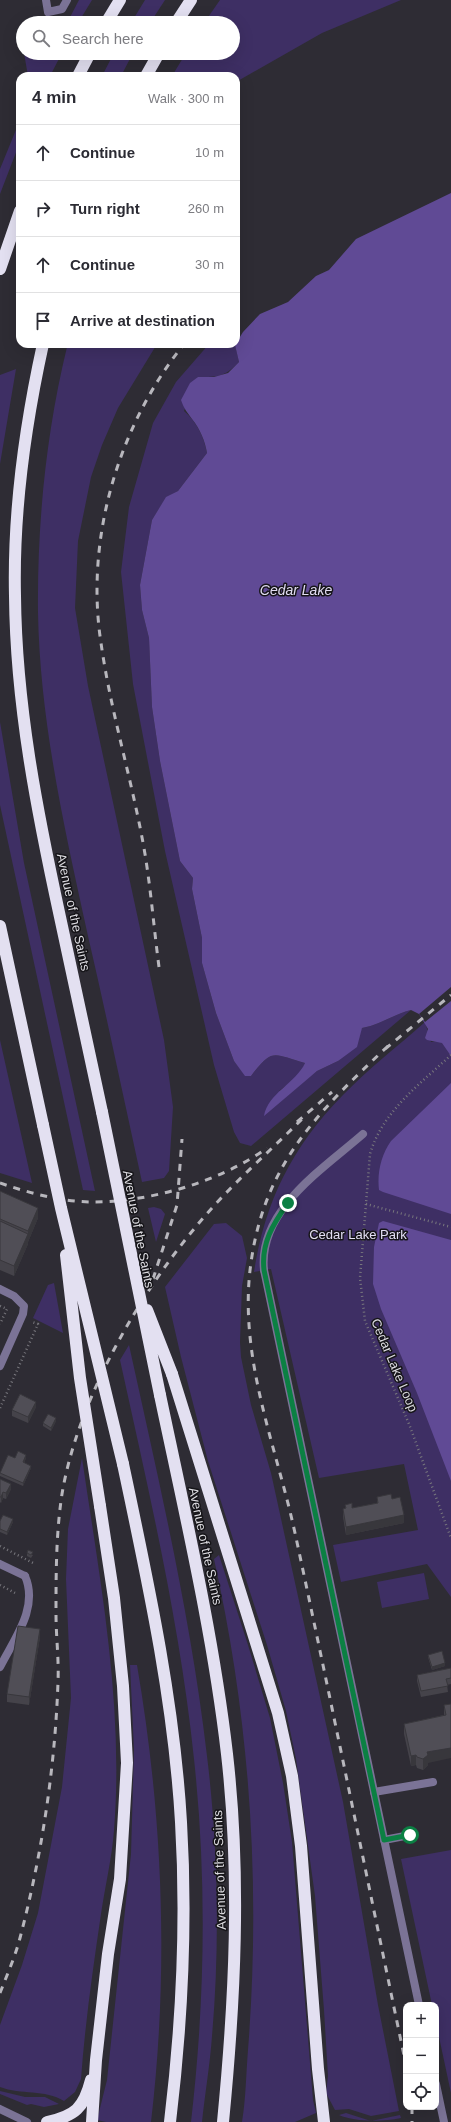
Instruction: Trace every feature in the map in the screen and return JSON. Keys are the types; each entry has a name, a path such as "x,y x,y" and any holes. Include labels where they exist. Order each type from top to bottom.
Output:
{"highway":[{"path":"110,16 120,0"},
{"path":"181,16 191,0"},
{"path":"80,72 86,60"},
{"path":"148,72 155,60"},
{"path":"0,269 16,223"},
{"name":"Avenue of the Saints","path":"42,348 30,408 22,468 16,548 14,595 22,714 28,757 52,877 102,1112 217,1675 227,1755 233,1822 235,1948 233,2013 223,2122"},
{"path":"0,926 61,1208 123,1464 153,1606 166,1687 181,1821 184,1889 180,2023 170,2122"},
{"path":"61,1208 80,1378 114,1598 123,1686 127,1763 120,1879 108,1954 96,2060 92,2122"},
{"path":"134,1273 172,1374 278,1713 292,1776 301,1846 318,2070 324,2122"},
{"path":"47,2122 66,2117 80,2106 88,2090 96,2060"}],"street":[{"path":"46,0 48,12 62,9 67,0"},
{"path":"363,1134 298,1191 288,1203 271,1229 265,1244 263,1256 264,1270 418,2002"},
{"path":"0,1289 14,1296 24,1306 24,1314 0,1366"},
{"path":"0,1564 25,1576 29,1587 28,1609 0,1667"},
{"path":"374,1792 433,1782"},
{"path":"384,1840 410,1835"},
{"path":"439,2098 444,2122"},
{"path":"0,2109 27,2122"}],"path":[{"name":"Cedar Lake Loop","path":"451,1056 393,1112 382,1125 370,1154 360,1278 365,1321 409,1424 451,1538"},
{"path":"366,1204 451,1226"},
{"path":"0,1306 6,1309 0,1324"},
{"path":"0,1408 38,1324 32,1322"},
{"path":"0,1546 35,1564"},
{"path":"0,1585 18,1594"}],"green space":[{"path":"79,0 92,0 82,16 71,16"},
{"path":"145,0 165,0 155,16 135,16"},
{"path":"220,0 401,0 322,33 240,80 240,72 174,72 182,60 240,60 240,16 209,16"},
{"path":"25,60 58,60 52,72 27,72"},
{"path":"110,60 129,60 123,72 104,72"},
{"path":"16,130 16,152 0,194 0,169"},
{"path":"67,348 155,348 118,408 102,445 91,477 78,541 75,608 88,686 164,1040 173,1107 169,1171 164,1178 142,1182 79,896 55,776 43,695 38,613 39,546 48,446"},
{"path":"206,348 236,348 239,362 229,371 221,375 198,377 184,411 193,420 199,430 207,453 178,491 166,498 152,520 140,585 142,610 149,638 152,707 160,761 180,861 193,878 192,889 202,938 202,963 216,1013 234,1061 246,1076 251,1076 264,1060 274,1055 305,1063 301,1074 279,1091 295,1088 317,1071 338,1061 362,1028 369,1027 411,1010 251,1146 240,1143 234,1132 214,1065 165,851 133,684 121,572 129,507 153,423 176,382"},
{"path":"16,369 0,464 0,375"},
{"path":"0,722 24,863 95,1191 83,1190 0,805"},
{"name":"Cedar Lake Park","path":"425,1022 431,1042 439,1041 451,1035 451,1597 427,1564 341,1582 333,1545 418,1530 404,1464 319,1478 271,1269 254,1272 265,1222 284,1176 295,1155 325,1115 343,1095"},
{"path":"0,1040 32,1183 0,1173"},
{"path":"154,1207 161,1209 165,1214 156,1242 148,1208"},
{"path":"226,1223 242,1236 247,1258 242,1286 240,1342 241,1357 251,1405 271,1473 343,1802 378,2005 399,2111 371,2116 349,2109 335,2110 326,2093 328,2076 315,1896 296,1759 286,1711 267,1645 208,1461 181,1357 165,1287 214,1224"},
{"path":"54,1283 63,1333 33,1318 48,1285"},
{"path":"129,1345 163,1499 183,1601 200,1704 211,1790 216,1860 217,1931 215,2002 202,2122 191,2122 199,2032 203,1940 201,1849 194,1759 181,1658 163,1558 120,1360"},
{"path":"82,1458 103,1597 113,1690 116,1736 116,1783 113,1840 92,1975 81,2079 75,2092 64,2101 57,2097 41,2093 16,2091 0,2087 0,2025 22,1965 38,1913 62,1787 71,1698 66,1579 68,1529"},
{"path":"219,1555 270,1718 283,1783 292,1842 313,2100 316,2113 295,2122 242,2122 252,1988 252,1864 244,1741 236,1680 214,1559"},
{"path":"424,1573 429,1599 382,1608 377,1582"},
{"path":"130,1665 137,1665 153,1779 158,1836 161,1950 160,2008 157,2065 151,2122 106,2122 97,2120 107,2080 131,1854 134,1750"},
{"path":"451,1850 451,2093 439,2037 439,2002 431,2002 401,1859"},
{"path":"0,2091 25,2097 45,2097 59,2104 44,2107 31,2104 27,2105 0,2094"},
{"path":"346,2113 370,2121 353,2119 339,2115"},
{"path":"400,2115 401,2118 386,2120 373,2121"}],"water":[{"name":"Cedar Lake","path":"451,193 451,1056 442,1043 427,1040 425,1038 428,1029 419,1014 411,1010 369,1027 362,1028 357,1047 338,1061 317,1071 264,1116 276,1094 301,1070 305,1063 274,1055 264,1060 251,1076 245,1076 234,1061 216,1013 202,963 202,938 192,889 193,878 180,861 160,761 152,707 149,638 142,610 140,585 152,520 166,497 178,491 207,453 200,431 183,406 181,400 190,383 198,377 214,377 228,373 239,362 236,348 240,348 240,337 260,314 288,302 316,276 329,270 356,239"},
{"path":"451,1083 451,1214 379,1190 379,1171 382,1158 391,1141"},
{"path":"383,1221 451,1240 451,1481 417,1393 381,1309 373,1284 374,1247 379,1223"}],"pier":[{"path":"451,987 451,1001 425,1022 419,1014"}],"building":[{"path":"0,1191 38,1208 28,1231 0,1219"},
{"path":"0,1221 28,1234 14,1266 0,1260"},
{"path":"20,1394 36,1402 28,1417 12,1410"},
{"path":"48,1414 56,1418 51,1428 43,1423"},
{"path":"18,1451 26,1455 23,1462 31,1466 23,1483 0,1473 8,1455 15,1458"},
{"path":"0,1479 11,1484 6,1493 3,1492 1,1497 0,1497"},
{"path":"391,1494 392,1499 400,1497 404,1515 346,1527 343,1509 346,1508 345,1505 352,1503 352,1508 378,1503 377,1497"},
{"path":"3,1515 13,1519 7,1532 0,1529 0,1521"},
{"path":"28,1550 33,1552 31,1555 27,1553"},
{"path":"18,1626 40,1629 29,1697 7,1694"},
{"path":"442,1651 445,1663 432,1667 428,1655"},
{"path":"451,1668 451,1678 446,1679 448,1686 421,1691 417,1675"},
{"path":"451,1704 451,1748 427,1752 428,1755 423,1759 417,1757 416,1755 411,1756 404,1724 446,1715 444,1705"}],"railway":[{"path":"159,967 145,854 105,670 97,604 98,564 103,524 112,485 125,447 141,411 161,376 181,348"},
{"path":"385,1049 451,995"},
{"path":"388,1046 319,1115 300,1139 284,1164 270,1192 259,1222 252,1256 248,1292 249,1327 253,1362 268,1430 295,1533 403,2051"},
{"path":"297,1122 332,1092"},
{"path":"0,1993 20,1938 35,1875 46,1811 54,1746 58,1682 56,1599 59,1524 62,1494 70,1459 81,1424 95,1389 112,1354 151,1287 172,1257 219,1200 302,1119"},
{"path":"153,1279 177,1205 182,1139"},
{"path":"0,1183 33,1193 67,1200 89,1202 135,1199 182,1188 205,1180 228,1171 267,1148"},
{"path":"412,2110 412,2122"}],"route":[{"path":"288,1203 271,1229 265,1244 263,1256 264,1270 384,1840 410,1835"}]}
